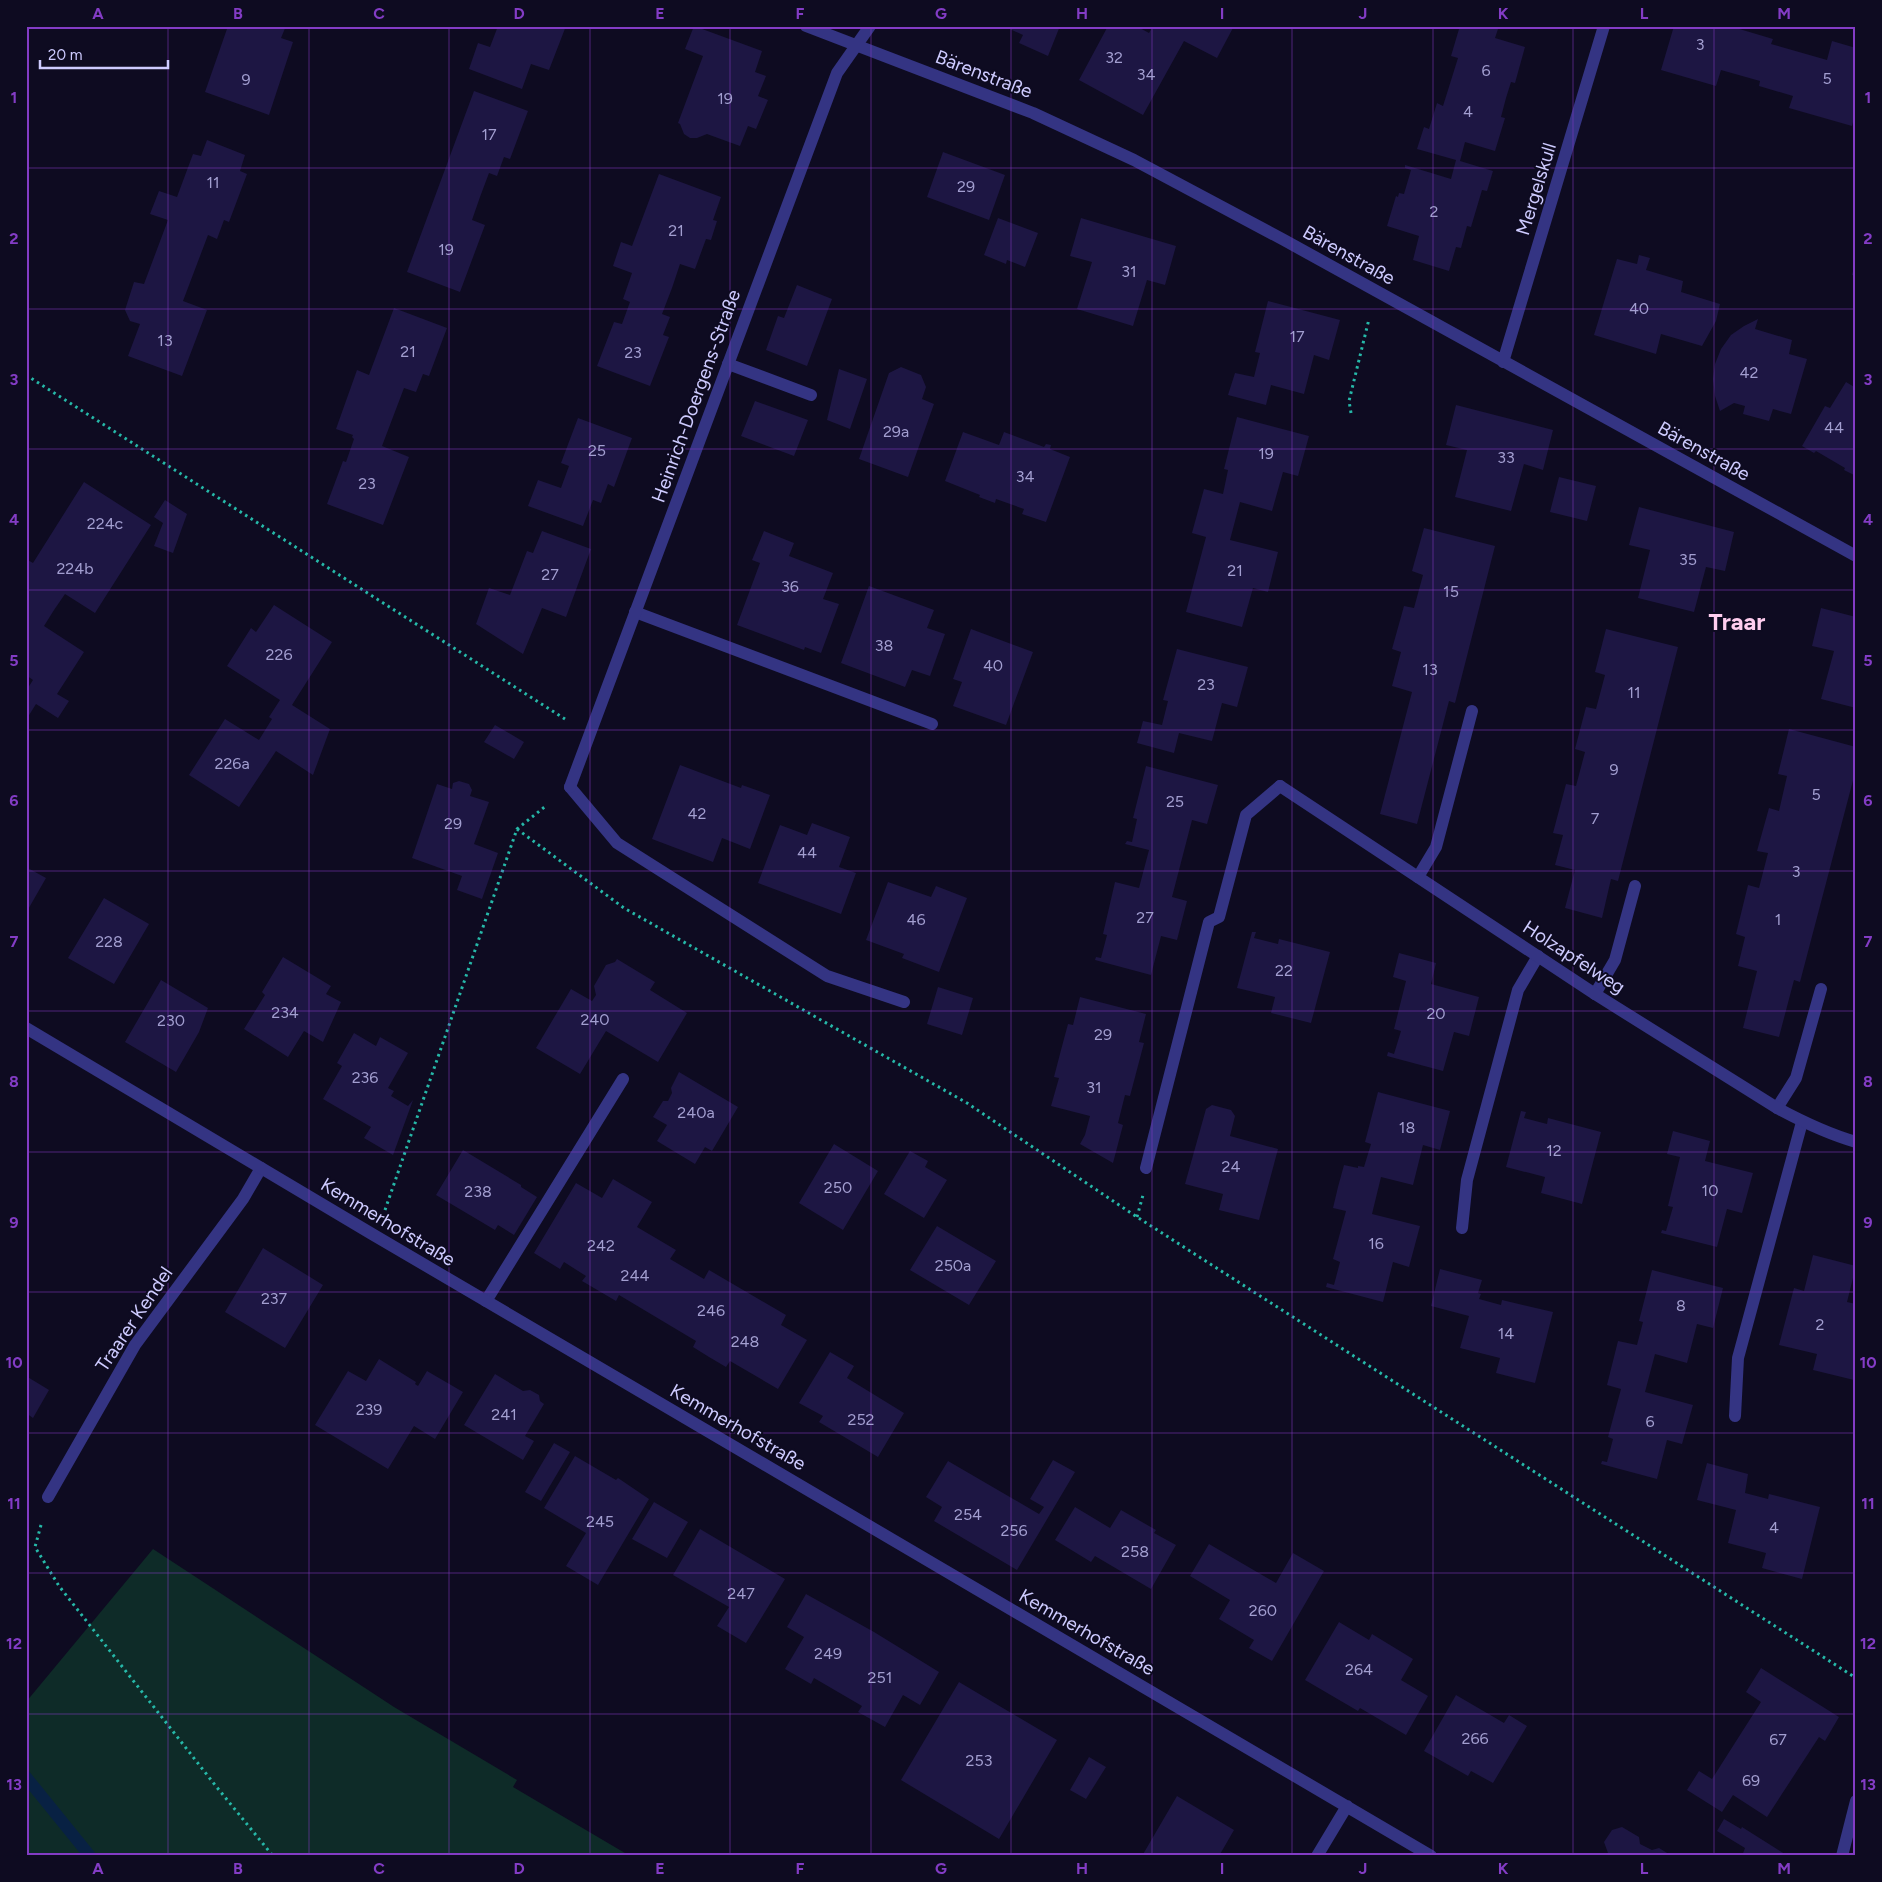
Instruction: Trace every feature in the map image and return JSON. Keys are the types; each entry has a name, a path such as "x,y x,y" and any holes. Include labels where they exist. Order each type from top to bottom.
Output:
{"street":[{"name":"Bärenstraße","path":"806,26 1033,113 1126,156 1284,240 1856,556"},
{"name":"Heinrich-Doergens-Straße","path":"570,787 837,73 870,26"},
{"name":"Mergelskull","path":"1503,362 1604,26"},
{"path":"728,364 811,395"},
{"path":"635,612 932,724"},
{"path":"1418,877 1436,847 1472,711"},
{"name":"Holzapfelweg","path":"1146,1168 1209,922 1219,918 1246,815 1280,786 1595,994 1778,1108 1802,1122 1856,1142"},
{"path":"570,787 617,843 826,976 904,1002"},
{"path":"1595,994 1615,960 1635,886"},
{"path":"1462,1228 1467,1180 1518,990 1538,956"},
{"path":"1778,1108 1796,1078 1820,989"},
{"name":"Kemmerhofstraße","path":"26,1028 372,1234 1431,1856"},
{"path":"486,1301 623,1079"},
{"path":"1735,1416 1738,1358 1802,1122"},
{"name":"Traarer Kendel","path":"48,1498 134,1345 243,1199 261,1168"},
{"path":"1842,1856 1856,1801"},
{"path":"1317,1856 1347,1806"}],"path":[{"path":"1351,413 1349,401 1376,291"},
{"path":"26,375 590,734"},
{"path":"372,1234 382,1218 517,829 570,787"},
{"path":"517,829 624,908 967,1103 1137,1217 1856,1678"},
{"path":"48,1498 35,1547 59,1586 273,1856"}],"green space":[{"path":"153,1549 394,1707 517,1780 513,1787 630,1856 26,1856 26,1702"}],"building":[{"path":"228,26 286,26 281,38 293,42 269,115 205,92"},
{"path":"498,26 566,26 549,70 531,64 522,89 469,69 478,43 490,47"},
{"path":"694,26 762,51 755,72 766,76 758,96 768,100 756,129 748,126 740,146 707,134 697,138 690,138 684,134 678,123 703,56 685,49"},
{"path":"1003,26 1060,26 1048,56 1019,43 1023,35"},
{"path":"1108,26 1136,26 1149,33 1153,26 1234,26 1217,58 1184,41 1143,115 1079,80"},
{"path":"1450,26 1499,26 1495,38 1525,47 1515,83 1511,82 1506,98 1501,117 1505,118 1495,151 1465,142 1460,161 1493,171 1487,191 1482,190 1471,227 1467,226 1461,248 1456,247 1449,271 1413,260 1419,236 1387,226 1396,196 1398,197 1399,193 1404,194 1411,170 1405,168 1405,165 1451,179 1456,160 1417,149 1424,127 1429,129 1437,103 1443,106 1458,58 1451,56 1459,29"},
{"path":"1674,26 1736,26 1736,28 1773,39 1771,44 1827,60 1832,41 1856,48 1856,111 1852,126 1789,108 1793,96 1759,86 1760,81 1721,70 1716,86 1661,70"},
{"path":"474,91 528,111 510,159 504,157 497,176 489,173 472,220 485,225 460,292 407,272"},
{"path":"207,140 245,155 240,171 247,174 229,222 224,220 217,239 208,235 183,301 207,310 182,376 128,356 140,324 130,321 125,310 134,282 144,284 168,220 150,214 159,191 177,197 193,154 201,156"},
{"path":"943,152 1005,175 989,220 927,197"},
{"path":"659,174 721,197 713,220 717,221 711,240 706,239 695,269 680,264 662,314 670,317 663,335 669,337 650,386 597,366 614,322 622,324 630,302 623,299 632,273 613,266 621,242 632,246"},
{"path":"998,218 1038,233 1025,267 1007,260 1006,264 984,255"},
{"path":"1081,218 1176,246 1165,285 1147,280 1133,326 1077,309 1092,262 1070,256"},
{"path":"1639,255 1650,258 1646,270 1683,281 1681,292 1720,304 1716,321 1702,346 1661,334 1656,354 1594,335 1617,259 1637,264"},
{"path":"1856,263 1856,276 1852,275"},
{"path":"797,285 832,299 807,366 766,350 778,316 784,318"},
{"path":"1268,301 1340,320 1329,360 1314,355 1304,394 1271,385 1266,405 1228,395 1235,373 1254,377 1260,353 1255,352"},
{"path":"394,308 447,328 429,376 423,374 416,392 404,388 382,446 409,457 383,525 327,504 343,461 346,462 354,439 353,435 336,429 357,370 369,375"},
{"path":"1758,319 1755,329 1792,340 1789,354 1807,359 1791,414 1773,409 1769,421 1743,414 1745,406 1734,403 1720,411 1715,396 1713,379 1715,364 1721,349 1731,335"},
{"path":"901,367 921,375 926,387 922,399 934,404 908,477 859,459 889,373"},
{"path":"839,369 867,379 850,429 827,420"},
{"path":"1846,382 1856,388 1856,476 1816,451 1814,453 1802,446 1825,406 1830,408"},
{"path":"755,401 808,420 794,456 741,436"},
{"path":"1456,405 1553,430 1543,470 1524,464 1511,511 1455,497 1467,450 1446,445"},
{"path":"1237,417 1309,436 1298,476 1283,472 1272,511 1240,502 1230,540 1278,552 1268,592 1253,588 1242,627 1186,612 1206,537 1192,533 1204,489 1223,494 1228,470 1224,469"},
{"path":"578,418 632,438 614,487 608,484 601,503 593,500 583,526 528,506 538,480 561,488 569,466 561,463"},
{"path":"963,432 999,445 1004,432 1044,447 1046,444 1051,445 1050,449 1070,457 1046,522 1022,514 1024,509 996,499 995,503 945,481"},
{"path":"1559,477 1596,486 1587,521 1550,512"},
{"path":"84,482 151,525 95,613 65,594 54,610 44,626 84,652 57,694 69,701 58,718 36,704 26,720 26,691 33,680 26,675 26,559 33,563"},
{"path":"165,500 187,514 173,553 154,546 163,523 154,517"},
{"path":"1639,507 1734,532 1725,571 1706,567 1694,612 1638,598 1650,550 1629,545"},
{"path":"1424,528 1495,546 1455,703 1449,701 1417,824 1380,814 1412,692 1392,686 1401,652 1392,649 1404,606 1414,608 1423,575 1412,571"},
{"path":"542,531 591,549 566,617 542,608 523,654 476,624 489,588 510,595 527,551 533,553"},
{"path":"764,531 794,543 789,556 833,573 823,599 839,604 821,653 805,647 804,650 737,625 760,563 752,560"},
{"path":"869,586 934,610 927,628 945,634 930,676 912,670 905,687 841,663"},
{"path":"274,605 332,642 292,705 330,729 313,775 276,751 239,807 189,775 225,719 259,740 272,719 269,717 280,700 227,666 251,628 256,632"},
{"path":"1821,608 1856,617 1856,708 1821,699 1834,651 1812,646"},
{"path":"971,629 1033,652 1006,725 953,706 962,682 953,679"},
{"path":"1606,629 1678,647 1618,881 1611,879 1602,918 1565,908 1575,870 1555,865 1563,835 1553,833 1566,784 1576,786 1585,752 1575,749 1586,707 1596,709 1605,675 1595,672"},
{"path":"1177,649 1248,667 1237,707 1222,703 1212,741 1179,733 1174,753 1137,743 1143,721 1162,725 1168,701 1163,700"},
{"path":"495,725 524,742 514,759 484,742"},
{"path":"1789,729 1856,747 1856,769 1800,982 1794,980 1779,1037 1743,1028 1757,971 1738,966 1745,937 1736,934 1748,885 1759,888 1768,853 1757,851 1769,808 1779,811 1787,776 1778,774"},
{"path":"680,765 741,788 742,785 770,795 750,849 722,838 713,862 652,839"},
{"path":"1146,766 1218,785 1207,824 1192,820 1172,897 1187,901 1177,940 1161,936 1151,975 1095,960 1096,957 1101,958 1107,935 1103,934 1115,882 1139,888 1149,850 1125,844 1127,841 1132,842 1137,819 1133,818"},
{"path":"459,781 469,784 472,790 470,796 489,802 474,844 498,853 482,899 457,890 462,876 412,858 437,784 452,789 453,783"},
{"path":"812,823 850,837 839,867 856,873 841,914 758,883 780,825 807,835"},
{"path":"26,867 46,878 26,913"},
{"path":"888,882 931,897 936,886 967,898 939,972 902,958 904,954 866,940"},
{"path":"104,898 149,924 114,984 68,958"},
{"path":"1252,932 1256,932 1254,938 1278,944 1279,939 1330,952 1311,1023 1271,1013 1275,997 1237,988"},
{"path":"1399,953 1436,963 1431,984 1479,997 1469,1036 1454,1032 1443,1071 1387,1056 1388,1052 1394,1054 1401,1031 1394,1029 1406,981 1393,977"},
{"path":"283,957 331,986 326,994 341,1002 323,1042 304,1031 288,1057 244,1029 265,995 262,992"},
{"path":"617,959 655,982 650,990 687,1013 658,1062 606,1031 580,1074 536,1048 571,989 592,1001 596,995 594,986 606,965 615,962"},
{"path":"161,980 208,1008 199,1032 176,1072 125,1042"},
{"path":"938,987 973,998 962,1035 927,1024"},
{"path":"1080,997 1146,1014 1139,1042 1144,1043 1130,1096 1125,1095 1118,1123 1123,1125 1113,1163 1080,1144 1085,1135 1090,1116 1051,1106 1059,1078 1054,1077 1061,1050 1068,1024 1073,1025"},
{"path":"354,1033 376,1046 380,1037 408,1053 388,1088 394,1091 391,1096 408,1106 413,1100 393,1155 364,1138 371,1127 323,1099 342,1066 337,1063"},
{"path":"679,1072 738,1107 712,1151 705,1147 695,1164 657,1141 667,1125 653,1117 663,1101 668,1101 672,1093 671,1088"},
{"path":"1378,1092 1450,1111 1440,1150 1423,1145 1413,1185 1381,1177 1372,1214 1420,1226 1409,1267 1393,1262 1383,1302 1326,1287 1327,1283 1334,1285 1340,1262 1333,1259 1346,1211 1333,1208 1338,1187 1344,1165 1358,1168 1358,1166 1364,1167 1371,1144 1365,1142"},
{"path":"1212,1105 1231,1110 1235,1116 1230,1136 1278,1149 1259,1220 1219,1210 1223,1194 1185,1184 1206,1109"},
{"path":"1521,1111 1526,1112 1524,1118 1547,1124 1548,1118 1601,1132 1582,1204 1541,1193 1545,1177 1506,1167"},
{"path":"1673,1131 1710,1141 1705,1161 1753,1173 1742,1213 1727,1209 1717,1247 1661,1233 1662,1230 1666,1231 1673,1207 1668,1206 1680,1157 1667,1154"},
{"path":"834,1144 878,1171 843,1230 799,1203"},
{"path":"463,1150 521,1185 521,1187 537,1197 514,1235 498,1225 495,1230 436,1195"},
{"path":"910,1151 928,1161 925,1167 947,1180 924,1218 884,1194"},
{"path":"613,1179 652,1202 637,1227 676,1250 670,1259 704,1279 709,1270 786,1315 781,1325 807,1340 778,1389 730,1361 726,1367 709,1357 693,1347 696,1341 619,1295 616,1301 582,1281 586,1276 564,1262 560,1269 534,1253 576,1183 602,1198"},
{"path":"937,1226 996,1261 969,1305 910,1270"},
{"path":"263,1248 323,1285 285,1348 225,1312"},
{"path":"1813,1255 1856,1266 1847,1302 1856,1304 1856,1372 1854,1380 1813,1370 1817,1354 1779,1345 1794,1288 1804,1291"},
{"path":"1440,1269 1482,1280 1478,1293 1481,1294 1479,1299 1501,1305 1502,1300 1553,1312 1535,1383 1496,1373 1500,1358 1460,1348 1469,1316 1431,1306"},
{"path":"1652,1270 1723,1288 1713,1328 1697,1324 1687,1363 1655,1354 1645,1392 1693,1405 1682,1444 1667,1440 1657,1479 1601,1464 1602,1461 1607,1462 1613,1439 1608,1437 1621,1389 1607,1385 1618,1341 1637,1345 1643,1322 1639,1321"},
{"path":"830,1352 854,1366 847,1378 904,1413 878,1457 819,1422 823,1416 799,1403"},
{"path":"379,1359 416,1382 415,1384 418,1386 427,1371 463,1392 435,1439 414,1426 388,1469 315,1425 348,1371 366,1381"},
{"path":"495,1374 523,1391 530,1390 539,1395 540,1401 544,1404 525,1436 534,1441 523,1460 464,1425"},
{"path":"26,1376 49,1390 33,1418 26,1413"},
{"path":"554,1443 570,1452 541,1501 525,1492"},
{"path":"575,1456 616,1480 618,1478 649,1499 598,1585 566,1566 586,1533 544,1508"},
{"path":"1053,1460 1075,1472 1017,1570 934,1521 942,1507 926,1497 948,1461 1039,1514 1044,1507 1030,1499"},
{"path":"1707,1463 1748,1474 1745,1493 1768,1499 1769,1494 1820,1507 1802,1579 1762,1568 1766,1553 1728,1543 1736,1510 1697,1500"},
{"path":"654,1502 688,1522 667,1558 632,1539"},
{"path":"1075,1507 1110,1528 1121,1510 1156,1530 1154,1533 1176,1545 1151,1589 1095,1556 1091,1562 1055,1540"},
{"path":"700,1529 785,1579 746,1643 717,1626 729,1607 673,1575"},
{"path":"1209,1544 1276,1583 1293,1553 1324,1571 1272,1661 1249,1648 1254,1640 1219,1619 1230,1600 1190,1576"},
{"path":"806,1594 874,1632 939,1672 920,1705 903,1695 885,1727 858,1712 862,1706 814,1678 811,1684 785,1669 804,1637 787,1627"},
{"path":"1339,1622 1369,1640 1372,1634 1413,1659 1401,1680 1428,1696 1406,1735 1360,1708 1358,1711 1305,1680"},
{"path":"1761,1668 1839,1717 1825,1741 1819,1737 1767,1817 1733,1795 1722,1812 1687,1790 1699,1771 1712,1779 1761,1702 1746,1692"},
{"path":"959,1682 1057,1740 999,1839 901,1780"},
{"path":"1456,1695 1504,1723 1509,1715 1527,1726 1493,1783 1471,1771 1468,1776 1424,1751"},
{"path":"1089,1757 1106,1767 1086,1799 1070,1790"},
{"path":"1177,1796 1234,1830 1219,1856 1142,1856"},
{"path":"1724,1819 1741,1829 1742,1827 1788,1856 1742,1856 1745,1848 1717,1831"},
{"path":"1622,1827 1639,1837 1640,1844 1652,1850 1659,1848 1672,1856 1606,1856 1608,1853 1604,1842 1612,1830"}],"waterway":[{"path":"26,1777 90,1856"}],"district":[{"name":"Traar","path":"1737,621"}]}
